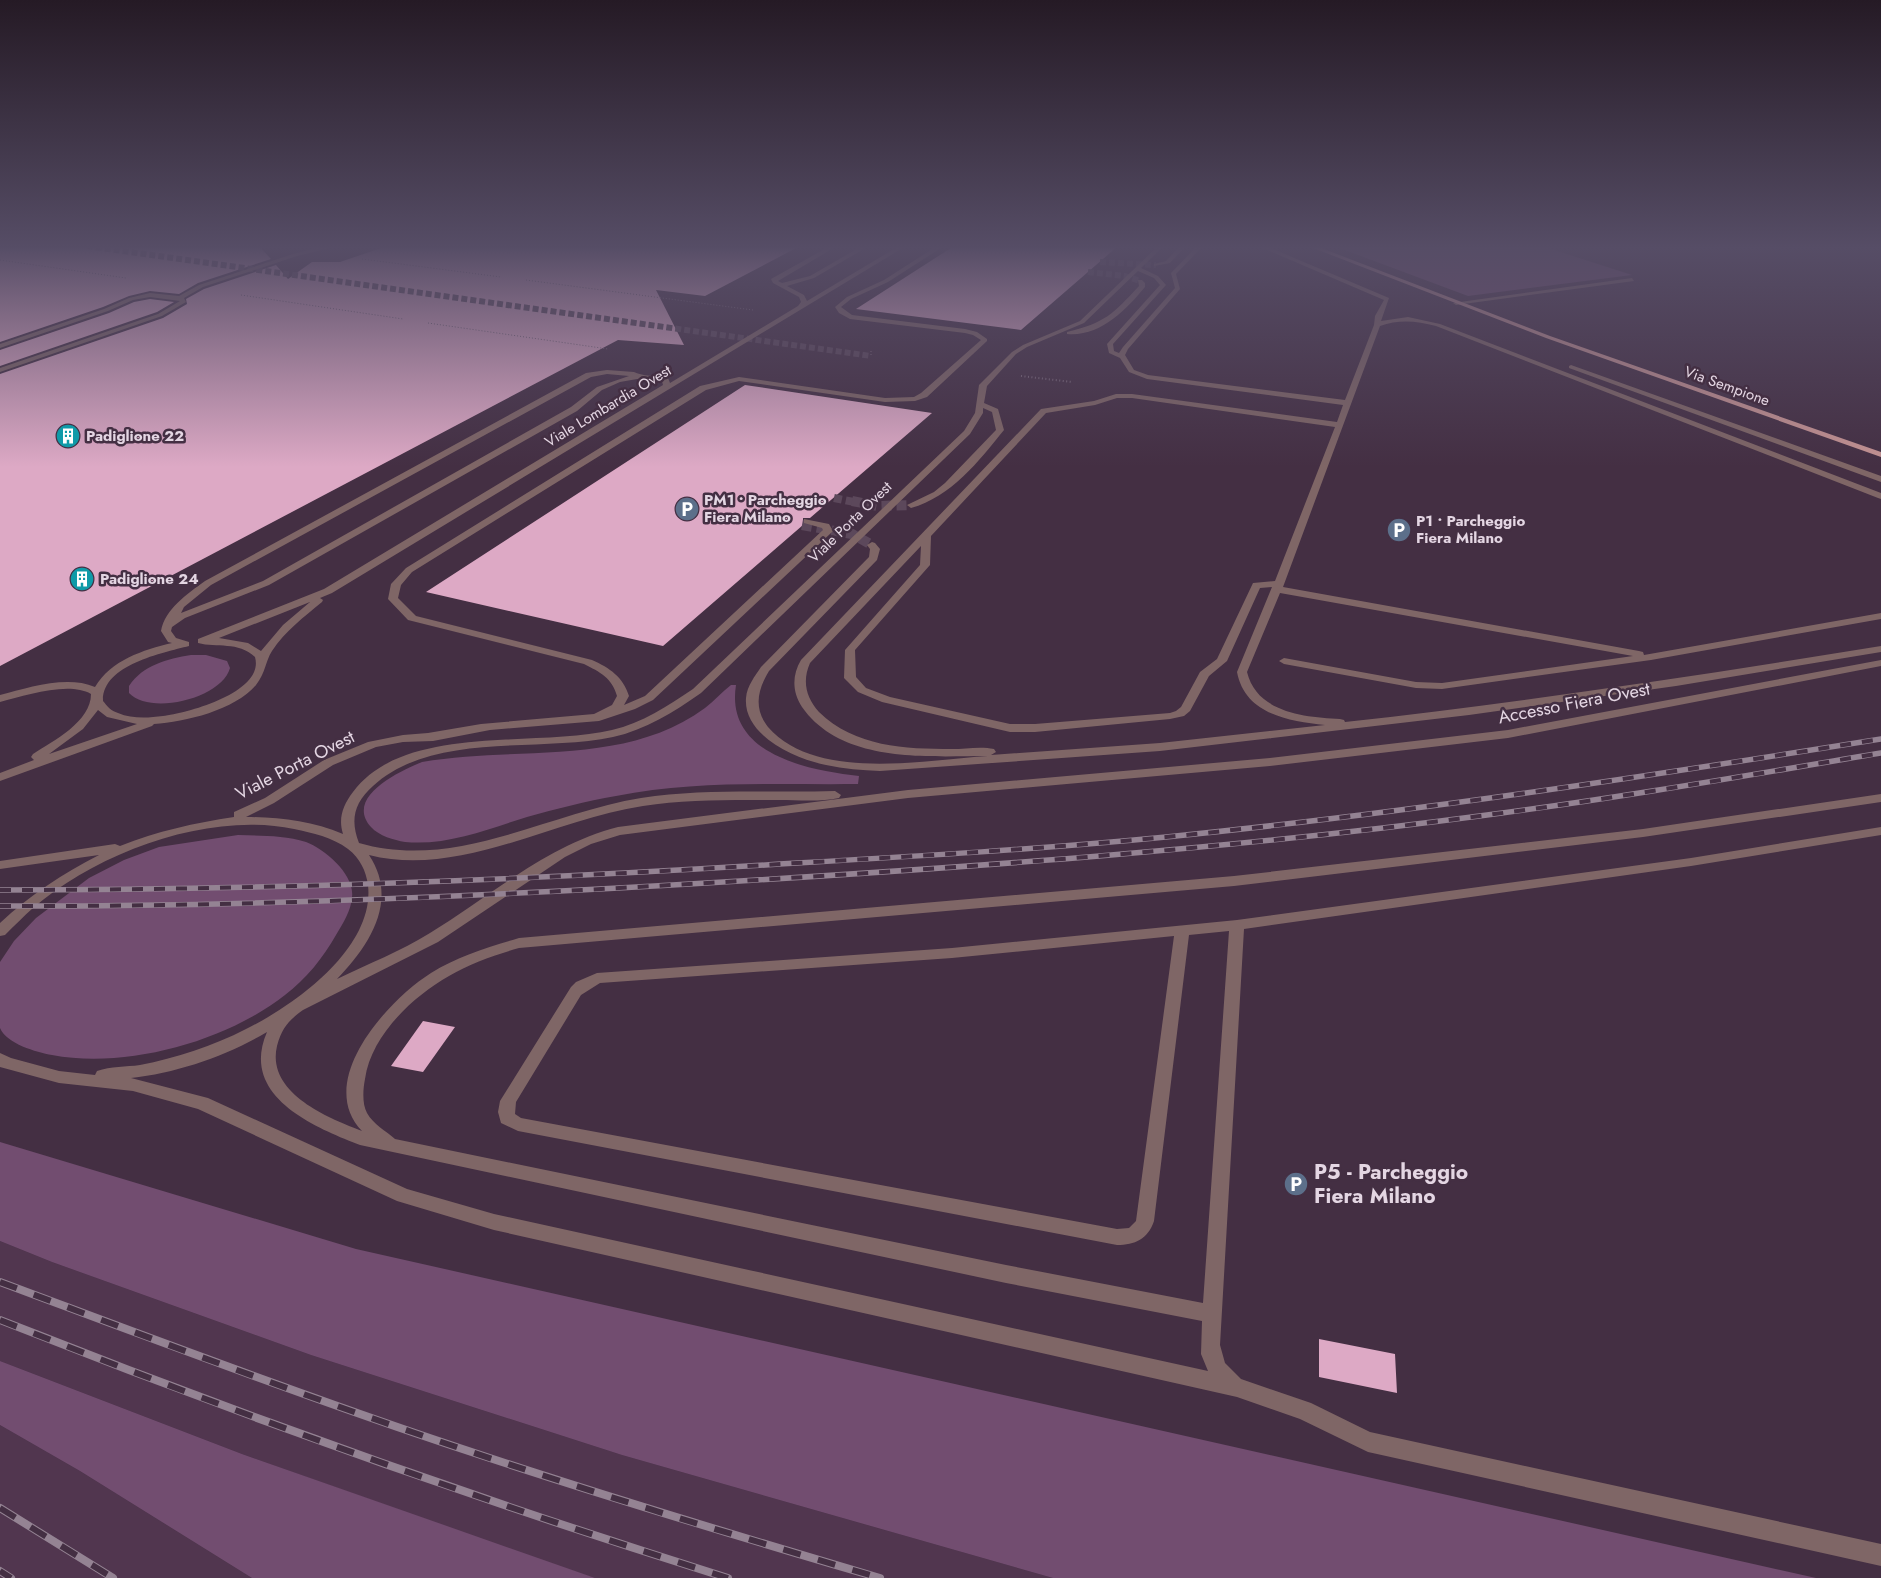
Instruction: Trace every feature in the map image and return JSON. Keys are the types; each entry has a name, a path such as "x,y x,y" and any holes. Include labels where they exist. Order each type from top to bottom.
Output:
{"main road":[{"name":"Via Sempione","path":"1505,320 1881,455"}],"street":[{"path":"0,346 78,320"},
{"path":"0,370 149,320"},
{"name":"Viale Lombardia Ovest","path":"169,718 208,708 238,694 258,676 262,668 262,659 269,645 283,629 328,591 780,320"},
{"path":"599,718 616,708 623,696 620,684 610,673 588,662 412,618 393,599 396,584 409,570 702,388 739,379 885,400 916,399 924,395 985,340 965,331 872,320"},
{"name":"Viale Porta Ovest","path":"354,846 345,826 348,812 363,786 378,774 410,758 433,752 508,742 612,734 660,715 679,704 696,691 967,432 977,420 983,385 1014,353 1084,320"},
{"path":"1052,336 1093,329 1111,320"},
{"path":"1132,320 1110,344 1111,352 1128,361 1132,371 1147,377 1348,403"},
{"path":"1123,357 1125,348 1150,320"},
{"path":"1378,320 1348,403 1242,672 1242,682 1246,691 1270,708 1310,719 1336,722 1397,721"},
{"path":"1377,324 1401,320"},
{"path":"1417,320 1438,325 1881,496"},
{"path":"1424,320 1452,323 1881,479"},
{"path":"185,644 172,640 166,631 180,605 208,582 589,375 614,372 653,377 665,380 668,385 665,389"},
{"path":"168,626 192,610 249,591 266,583 574,409 596,391 631,378 653,377"},
{"path":"1085,752 897,750 874,746 836,732 814,714 802,697 799,678 806,662 1034,420 1050,409 1095,403 1116,396 1132,396 1339,424"},
{"path":"911,505 925,502 940,493 1000,430 995,411 981,404"},
{"path":"427,737 499,726 599,718 633,707 649,698 828,532 826,526 807,521"},
{"path":"926,535 925,565 850,650 850,678 862,690 886,700 1010,728 1044,727 1180,714 1186,709 1204,674 1222,660 1256,585 1277,587 1651,656"},
{"path":"872,545 875,549 874,558 757,679 750,698 751,706 767,733 776,741 808,758 854,766 906,766 1169,746 1397,721 1676,683 1881,648"},
{"name":"Viale Lombardia Ovest","path":"202,641 328,591"},
{"path":"1284,661 1429,686 1651,656 1881,616"},
{"path":"20,769 81,725 91,714 101,684 110,675 133,660 166,647 202,641 235,642 257,652 262,659"},
{"name":"Accesso Fiera Ovest","path":"908,794 1270,762 1508,734 1881,663"},
{"path":"0,699 52,688 85,687 93,689 97,698 110,715 134,720 169,718"},
{"path":"0,777 125,731 169,718"},
{"name":"Viale Porta Ovest","path":"189,828 257,808 316,770 365,748 408,738 427,737 508,742"},
{"path":"0,916 32,900 73,872 132,845 189,828 253,818 297,822 332,834 354,846 397,856 434,855 470,848 599,811 641,802 677,799 908,794"},
{"path":"59,1077 124,1074 181,1063 234,1043 299,1005 433,938 560,854 586,841 618,831 654,825 908,794"},
{"path":"394,1148 368,1126 357,1110 358,1074 366,1053 379,1030 409,998 435,978 485,953 518,943 1234,881 1643,833 1881,798"},
{"path":"1182,931 1145,1220 1140,1232 1133,1235 1117,1237 518,1124 508,1118 506,1112 508,1101 576,991 596,978 907,956 1236,925 1691,862 1881,830"},
{"path":"0,865 132,845"},
{"path":"299,1005 330,980 355,952 373,916 376,885 368,862 354,846"},
{"path":"0,930 32,900"},
{"path":"1236,925 1212,1314 1211,1358 1216,1368 1237,1387"},
{"path":"283,1014 268,1054 276,1085 302,1110 326,1125 366,1140 394,1148 1212,1314"},
{"path":"0,1059 6,1063 59,1077 133,1085 202,1103 403,1196 494,1222 1237,1387 1304,1410 1368,1442 1881,1555"}],"path":[{"path":"428,323 611,350"},
{"path":"871,351 871,356"},
{"path":"1020,376 1072,382"}],"shaded area":[{"path":"191,655 206,655 227,661 230,668 224,679 214,688 185,700 153,703 139,700 129,693 129,686 148,668 165,661"},
{"path":"731,685 736,685 736,708 743,727 756,743 794,763 816,769 859,776 858,784 736,784 646,791 571,805 467,836 421,843 405,842 382,835 371,827 365,816 364,805 369,796 378,787 401,772 422,762 458,757 568,751 604,747 639,739 673,727 705,708"},
{"path":"238,835 281,837 314,845 337,864 349,880 352,897 344,921 320,960 293,989 261,1012 234,1026 174,1048 142,1055 81,1058 52,1055 15,1043 4,1034 0,1028 0,962 14,941 36,918 89,878 124,860 159,847"},
{"path":"0,1142 356,1249 1816,1578 1053,1578 622,1455 311,1355 52,1262 0,1241"},
{"path":"0,1241 52,1262 311,1355 622,1455 1053,1578 595,1578 571,1571 242,1454 0,1361"},
{"path":"0,1361 242,1454 595,1578 252,1578 80,1471 0,1425"},
{"path":"0,1425 80,1471 252,1578 0,1578"}],"building":[{"path":"0,320 66,320 0,342"},
{"path":"89,320 135,320 0,366 0,350"},
{"name":"Padiglione 24","path":"158,320 671,320 684,345 618,340 0,666 0,374"},
{"path":"940,320 1033,320 1021,330"},
{"name":"PM1 • Parcheggio Fiera Milano","path":"745,385 932,413 810,518 803,518 803,525 663,646 426,592"},
{"path":"423,1021 455,1027 423,1072 391,1066"},
{"path":"1319,1339 1395,1354 1397,1393 1319,1377"}],"tunnel":[{"path":"612,320 871,356"},
{"path":"834,498 859,503"},
{"path":"852,501 878,506 911,505"},
{"path":"802,525 852,534 872,545"}],"railway":[{"path":"0,890 299,886 498,879 935,855 1074,845 1346,817 1703,767 1881,739"},
{"path":"0,906 185,905 463,896 833,875 1114,855 1301,837 1487,815 1635,794 1881,753"},
{"path":"0,1282 257,1377 470,1452 645,1508 880,1578"},
{"path":"0,1320 180,1390 362,1456 544,1519 728,1578"},
{"path":"0,1508 113,1578"},
{"path":"0,1571 11,1578"}],"place":[{"name":"Padiglione 22","path":"68,436"},
{"name":"PM1 • Parcheggio Fiera Milano","path":"687,509"},
{"name":"P1 • Parcheggio Fiera Milano","path":"1399,530"},
{"name":"Padiglione 24","path":"82,579"},
{"name":"P5 - Parcheggio Fiera Milano","path":"1296,1184"}]}
